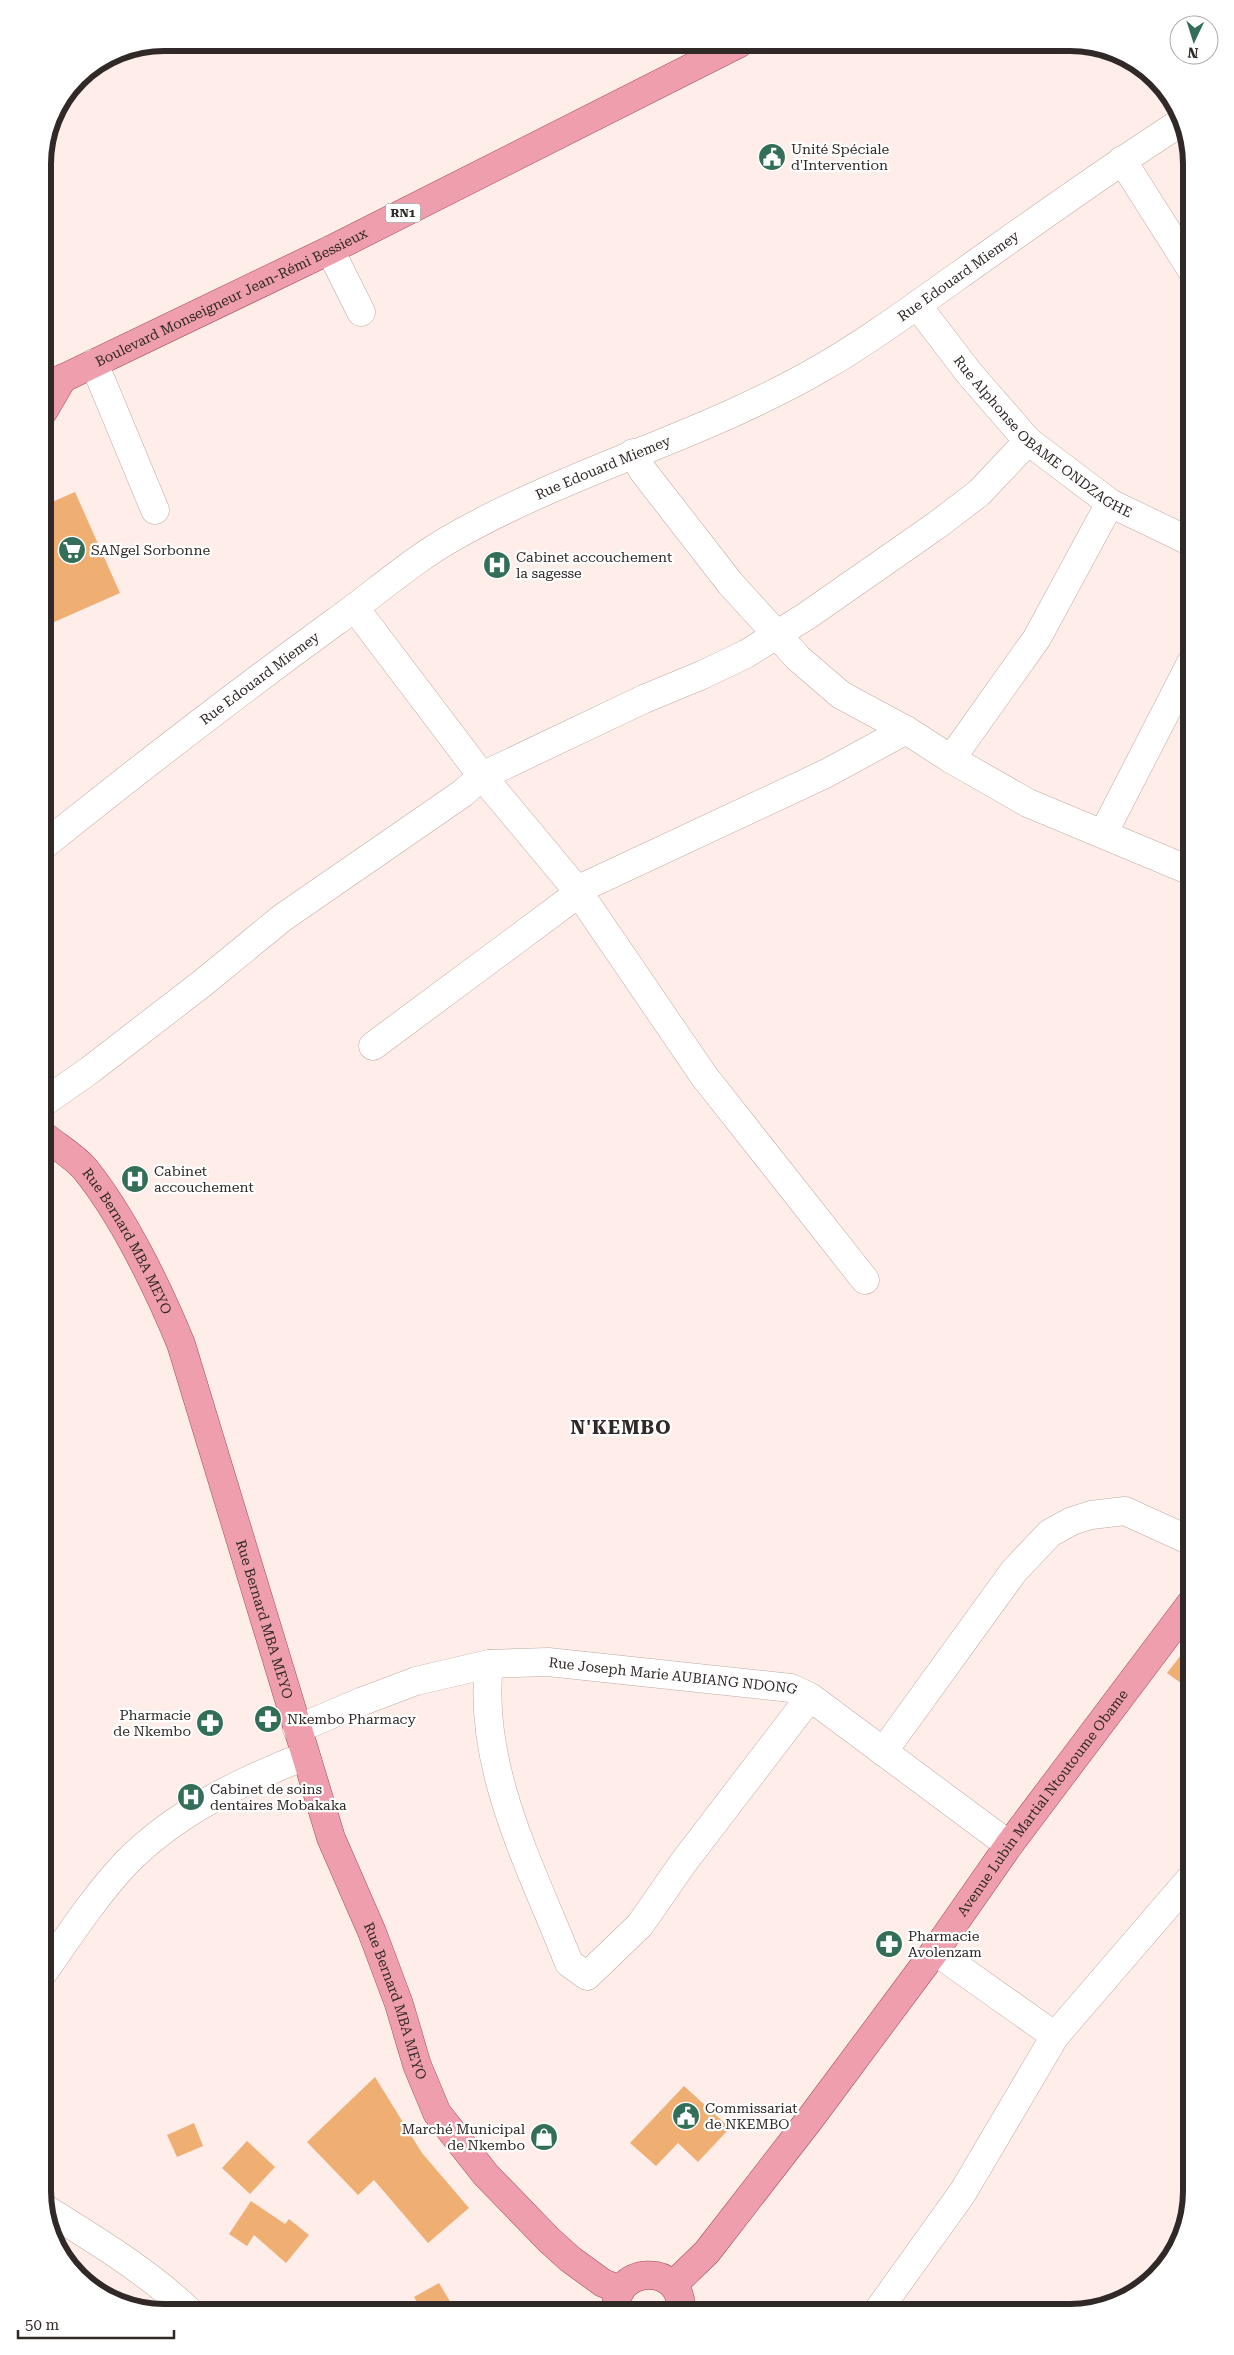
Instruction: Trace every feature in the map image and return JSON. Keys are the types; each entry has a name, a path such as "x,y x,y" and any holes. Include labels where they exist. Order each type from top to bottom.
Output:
{"main road":[{"name":"Boulevard Monseigneur Jean-Rémi Bessieux","path":"51,380 94,363 330,250 724,51"},
{"name":"Rue Bernard MBA MEYO","path":"51,1141 84,1168 136,1250 166,1306 195,1384 331,1838 372,1932 400,2004 417,2065 437,2113 486,2175 570,2259 603,2283 619,2301"},
{"name":"Avenue Lubin Martial Ntoutoume Obame","path":"673,2285 707,2252 810,2119 935,1951 1009,1845 1183,1615"},
{"path":"619,2301 635,2278 649,2274 666,2279 673,2285 682,2304"}],"street":[{"name":"Rue Edouard Miemey","path":"51,840 126,779 355,608 404,569 457,535 538,495 766,398 823,367 917,305 1122,160 1175,125"},
{"path":"1122,160 1183,255"},
{"path":"330,250 361,312"},
{"name":"Rue Alphonse OBAME ONDZAGHE","path":"917,305 969,373 1028,441 1110,502 1183,538"},
{"path":"94,363 155,510"},
{"path":"51,1097 90,1070 204,982 282,918 462,794 482,776 644,699 746,654 808,615 972,498 1028,441"},
{"path":"633,453 643,470 703,550 798,658 841,695 906,730 951,759 1028,803 1183,867"},
{"path":"951,759 1037,638 1110,502"},
{"path":"355,608 482,776 578,891 704,1076 865,1280"},
{"path":"1103,834 1183,680"},
{"path":"373,1046 578,891 827,773 906,730"},
{"path":"883,1752 1014,1570 1050,1533 1072,1521 1091,1515 1125,1511 1183,1537"},
{"name":"Rue Joseph Marie AUBIANG NDONG","path":"297,1729 416,1681 489,1664 548,1662 791,1688 810,1697 1009,1845"},
{"path":"489,1664 486,1687 487,1724 498,1776 569,1963 587,1976 640,1925 688,1856 810,1697"},
{"path":"51,1961 126,1863 154,1839 227,1790 306,1756"},
{"path":"883,2304 964,2192 1055,2036 1183,1888"},
{"path":"935,1951 1055,2036"},
{"path":"53,2214 131,2263 166,2289 182,2304"}],"building":[{"name":"SANgel Sorbonne","path":"75,492 120,593 52,623 51,621 51,502"},
{"path":"1183,1653 1183,1685 1167,1673"},
{"path":"375,2077 422,2153 469,2208 428,2243 374,2180 358,2195 307,2142"},
{"name":"Commissariat de NKEMBO","path":"684,2086 730,2128 698,2162 678,2143 656,2166 630,2143"},
{"path":"194,2123 203,2146 177,2157 167,2135"},
{"path":"247,2141 275,2167 250,2194 222,2168"},
{"path":"251,2201 285,2224 289,2219 309,2235 286,2263 254,2235 247,2246 229,2234"},
{"path":"439,2283 451,2303 418,2304 414,2297"}],"place":[{"name":"Unité Spéciale d'Intervention","path":"772,157"},
{"name":"SANgel Sorbonne","path":"72,550"},
{"name":"Cabinet accouchement la sagesse","path":"497,565"},
{"name":"Cabinet accouchement","path":"135,1179"},
{"name":"Nkembo Pharmacy","path":"268,1719"},
{"name":"Pharmacie de Nkembo","path":"210,1723"},
{"name":"Cabinet de soins dentaires Mobakaka","path":"191,1797"},
{"name":"Pharmacie Avolenzam","path":"889,1944"},
{"name":"Commissariat de NKEMBO","path":"686,2116"},
{"name":"Marché Municipal de Nkembo","path":"544,2137"}],"district":[{"name":"N'KEMBO","path":"621,1427"}]}
